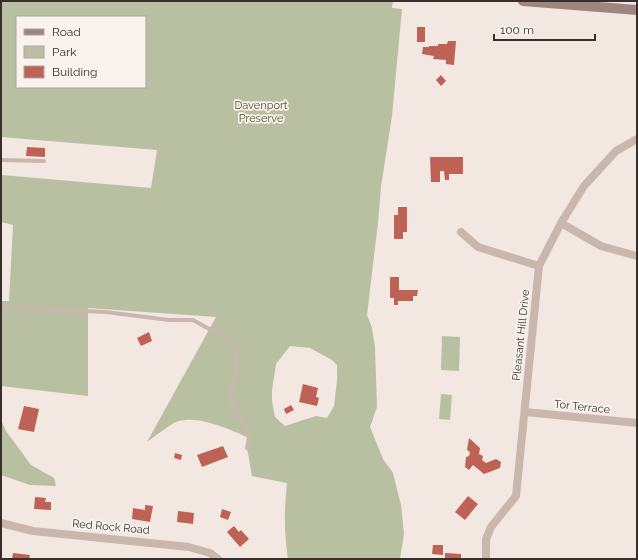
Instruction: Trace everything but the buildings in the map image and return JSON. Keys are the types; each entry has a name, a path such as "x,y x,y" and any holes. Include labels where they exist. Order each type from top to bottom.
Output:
{"street":[{"path":"523,1 599,4 637,10"},
{"name":"Pleasant Hill Drive","path":"486,559 486,539 491,528 516,496 539,266 561,223 584,186 616,151 637,139"},
{"path":"561,223 601,246 637,256"},
{"path":"461,232 478,247 539,266"},
{"name":"Tor Terrace","path":"525,412 637,423"},
{"name":"Red Rock Road","path":"1,523 33,531 189,546 210,554 218,559"}],"lane":[{"path":"1,160 44,161"},
{"path":"1,307 106,312 169,320 193,320 222,334 235,346 236,376 231,389 232,407 245,426 249,438 247,448"}],"green space":[{"name":"Davenport Preserve","path":"1,1 393,1 392,8 402,9 392,116 381,187 367,315 372,328 375,347 377,407 370,427 383,459 393,473 401,505 404,534 400,559 288,559 285,521 287,483 252,476 247,448 249,438 203,421 184,420 172,424 147,442 216,317 88,308 88,396 1,386 1,301 9,301 13,225 1,222 2,175 151,188 157,150 1,137","holes":["290,346 310,348 332,360 337,365 334,406 327,418 316,416 285,426 275,417 272,401 276,364"]},
{"path":"442,336 460,337 459,371 441,370"},
{"path":"441,394 452,395 450,420 439,419"},
{"path":"1,420 6,431 31,465 54,478 56,486 30,485 1,475"}]}
